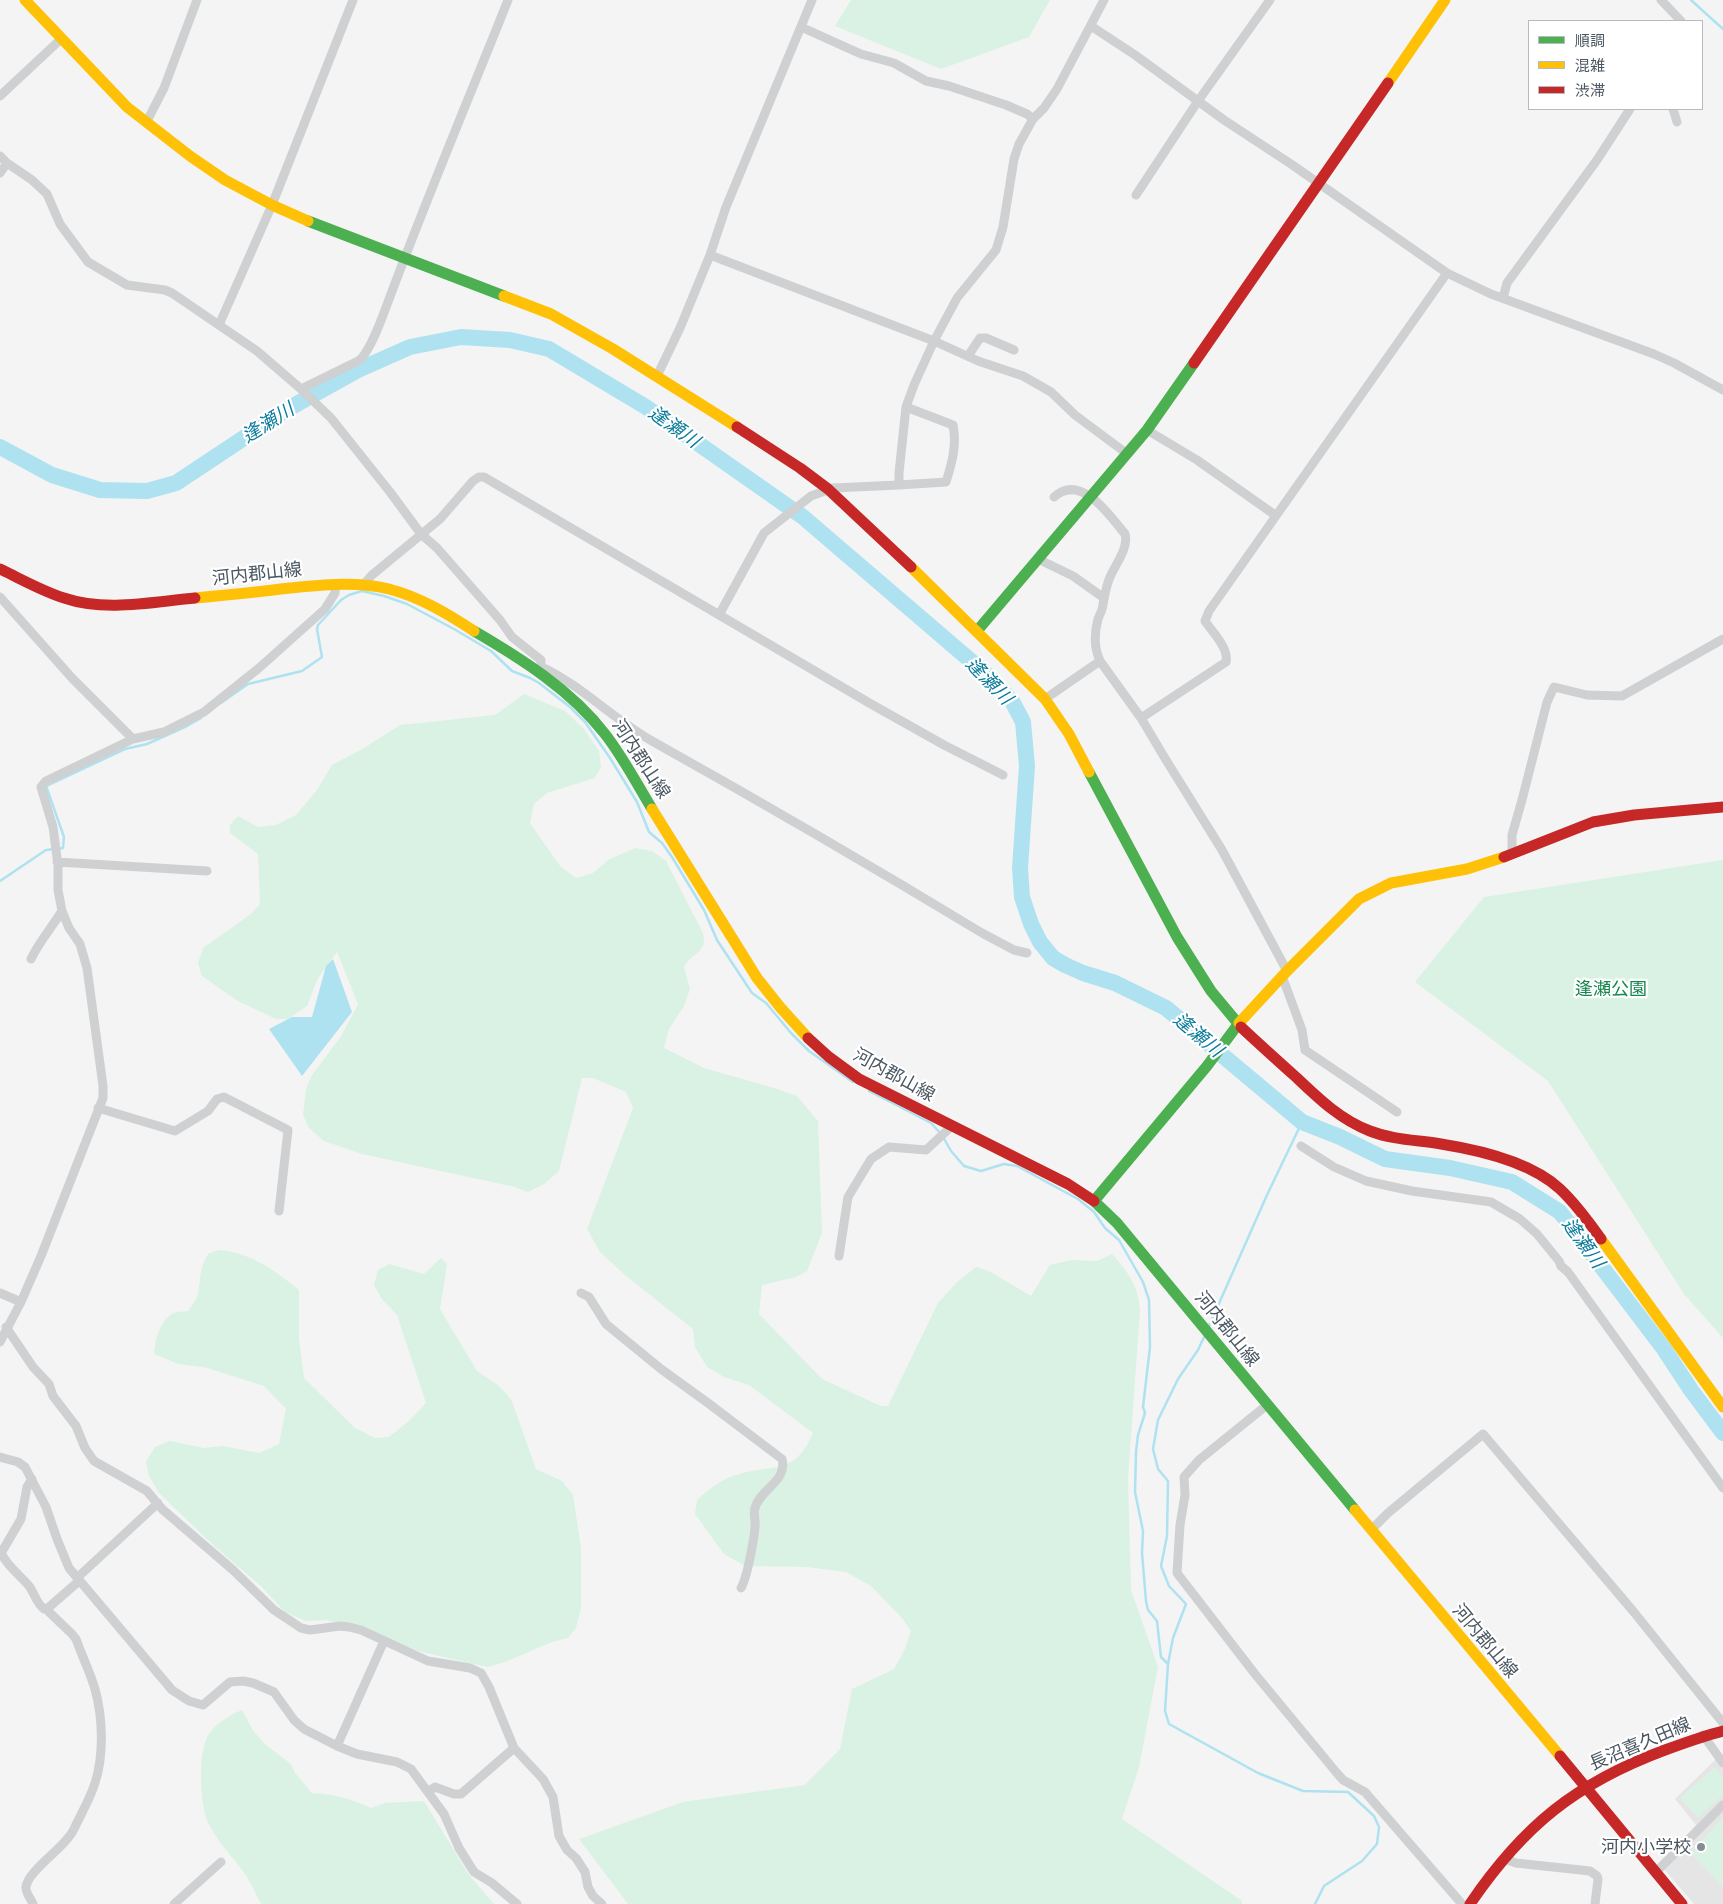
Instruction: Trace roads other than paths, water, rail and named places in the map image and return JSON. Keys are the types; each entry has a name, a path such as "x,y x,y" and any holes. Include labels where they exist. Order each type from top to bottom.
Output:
{"street":[{"path":"25,0 60,39 127,107 190,156 225,180 272,205 319,225 551,314 613,348 800,468 828,489 1045,699 1069,734 1177,937 1236,1027 1327,1106 1351,1122 1394,1138 1442,1144 1493,1154 1530,1169 1559,1188 1583,1214 1723,1407"},
{"path":"146,123 164,88 197,0"},
{"path":"219,326 272,205 353,0"},
{"path":"301,389 362,359 378,327 508,0"},
{"path":"657,376 680,328 710,254 726,207 812,0"},
{"path":"899,485 906,407 934,341 958,298 996,250 1015,154 1022,138 1033,119 1044,108 1057,89 1104,0"},
{"path":"1136,195 1198,101 1270,0"},
{"path":"976,631 1147,430 1445,0"},
{"path":"1662,0 1680,20"},
{"path":"1091,26 1447,273 1477,288 1654,354 1723,390"},
{"path":"801,27 861,54 894,63 926,81 949,86 1006,105 1027,114 1033,119"},
{"path":"0,96 60,39"},
{"path":"1503,298 1507,283 1592,167 1629,110"},
{"path":"1674,110 1677,122"},
{"path":"0,156 47,194 60,224 88,262 127,285 165,290 172,293 257,351 301,389 337,424 421,534 437,548 500,620 512,637 541,660 541,670 568,680 597,704 650,740 793,820 982,933 1014,950 1027,953"},
{"path":"0,173 7,163"},
{"path":"710,254 1023,376 1051,392 1075,415 1126,453"},
{"path":"1141,718 1226,662 1224,648 1206,622 1206,617 1275,515 1447,273"},
{"path":"968,356 980,338 986,338 1014,350"},
{"path":"719,615 764,533 811,496 828,489 946,482 954,458 953,425 906,407"},
{"path":"1147,430 1196,460 1275,515"},
{"path":"364,584 372,575 440,519 473,481 484,476 944,745 1002,775"},
{"path":"1054,497 1060,492 1066,491 1085,493 1102,507 1126,538 1104,598 1095,639 1096,653 1100,662 1141,718 1222,850 1285,974 1302,1030 1305,1050 1397,1112"},
{"path":"1038,559 1072,576 1104,598"},
{"name":"河内郡山線","path":"0,569 63,598 88,604 112,605 336,584 364,584 403,593 451,616 541,670 588,713 606,735 757,978 789,1020 815,1046 853,1075 1068,1184 1094,1201 1117,1223 1682,1904"},
{"path":"0,1342 6,1327 21,1302 41,1256 102,1098 103,1086 88,968 80,944 69,928 62,911 58,890 53,827 42,785 46,781 133,739 164,732 204,712 325,609 335,593 336,584"},
{"path":"0,597 72,678 133,739"},
{"path":"1512,854 1512,835 1547,702 1554,687 1587,695 1622,696 1723,639"},
{"path":"1045,699 1100,662"},
{"path":"1094,1201 1207,1066 1236,1027 1359,899 1376,890 1412,878 1467,870 1593,822 1634,815 1723,807"},
{"path":"57,862 207,871"},
{"path":"31,959 62,911"},
{"path":"98,1108 175,1131 208,1111 217,1099 224,1097 288,1130 278,1211"},
{"path":"838,1256 848,1196 871,1159 888,1147 926,1150 952,1126"},
{"path":"1301,1146 1334,1167 1366,1181 1412,1191 1491,1202 1520,1220 1537,1234 1561,1266 1568,1272 1723,1488"},
{"path":"0,1293 21,1302"},
{"path":"581,1293 589,1297 606,1324 661,1370 708,1402 782,1459 784,1466 782,1473 754,1508 756,1525 741,1588"},
{"path":"6,1327 33,1367 49,1384 58,1405 76,1426 89,1456 102,1467 140,1486 162,1509 286,1619 301,1628 310,1630 340,1626 349,1627 428,1661 470,1668 481,1673 489,1687 514,1748 543,1779 553,1797 559,1836 567,1850 576,1858 586,1872 588,1887 593,1896 602,1904"},
{"path":"1267,1405 1199,1460 1184,1477 1185,1496 1180,1525 1177,1574 1255,1674 1336,1772 1344,1780 1365,1792 1462,1904"},
{"path":"1371,1530 1388,1513 1483,1434 1632,1611 1723,1723"},
{"path":"0,1457 22,1464 46,1507 65,1561 167,1685 180,1696 203,1705 230,1682 243,1681 253,1683 274,1692 300,1727 357,1754 401,1763 411,1769 429,1791 444,1814 459,1848 474,1872 492,1883 517,1904"},
{"path":"32,1479 27,1487 22,1519 0,1554 10,1568 30,1588 36,1601 44,1609"},
{"path":"33,1904 26,1890 26,1885 37,1869 73,1832 94,1784 101,1737 95,1690 76,1639 49,1612 48,1608 158,1503"},
{"path":"337,1746 384,1641"},
{"name":"長沼喜久田線","path":"1470,1904 1505,1859 1550,1814 1585,1787 1642,1758 1703,1735 1723,1731"},
{"path":"1703,1735 1723,1763"},
{"path":"429,1791 435,1787 454,1794 461,1794 514,1748"},
{"path":"1656,1872 1723,1805"},
{"path":"1505,1859 1516,1863 1590,1871 1598,1879 1595,1904"},
{"path":"174,1904 221,1862"}],"water":[{"path":"333,959 352,1012 302,1076 269,1029 292,1017 312,1017 326,966"}],"waterway":[{"path":"1691,0 1723,29"},
{"name":"逢瀬川","path":"0,447 52,475 100,490 147,491 176,483 286,410 358,370 410,347 461,337 510,340 549,349 646,407 803,517 985,673 1012,701 1023,722 1027,766 1020,868 1022,897 1031,924 1040,942 1053,958 1083,973 1115,983 1166,1008 1302,1122 1340,1137 1385,1159 1450,1168 1512,1182 1560,1212 1664,1349 1723,1433"},
{"path":"221,703 248,684 302,671 322,657 318,625 341,600 362,591 407,604 491,651 512,671 539,683 570,707 585,722 637,802 649,832 662,843 672,857 704,910 717,940 752,993 766,1003 809,1051 853,1082"},
{"path":"0,881 46,850 63,848 64,837 46,786 125,749 147,744 201,718"},
{"path":"869,1091 931,1123 964,1166 981,1171 1004,1164 1017,1166 1078,1199 1094,1212 1105,1228 1119,1240 1143,1282 1149,1300 1150,1347 1143,1407 1145,1413 1138,1435 1136,1452 1135,1492 1143,1531 1142,1553 1146,1601 1148,1610 1157,1621 1161,1657 1168,1664"},
{"path":"1209,1326 1267,1195 1302,1122"},
{"path":"1205,1335 1198,1350 1178,1379 1158,1420 1153,1449 1158,1469 1168,1481 1167,1536 1161,1566 1169,1586 1186,1604 1173,1638 1168,1664 1165,1711 1169,1724 1258,1773 1303,1791 1348,1792 1374,1816 1379,1827 1377,1844 1362,1861 1324,1886 1315,1904"}],"place":[{"name":"河内小学校","path":"1701,1847"}],"park label":[{"name":"逢瀬公園","path":"1611,989"}]}
